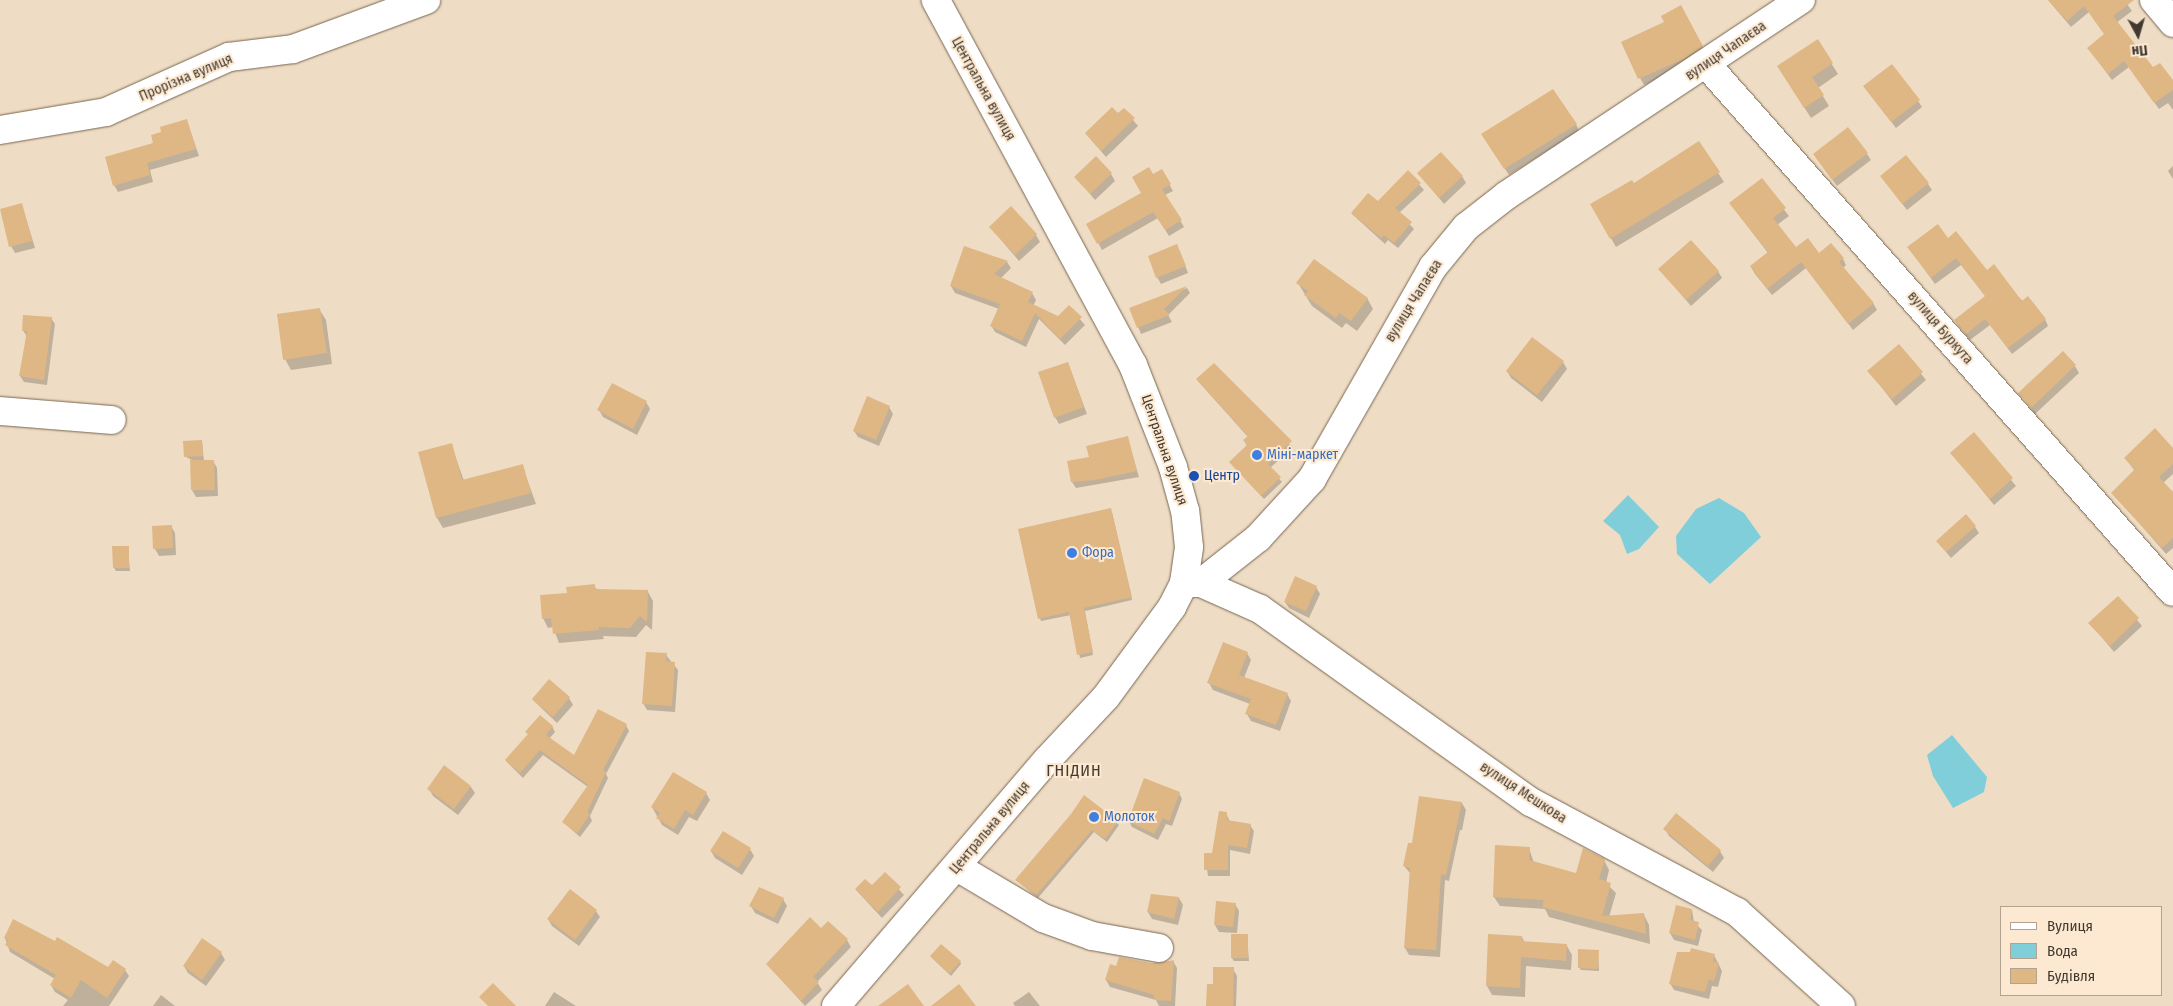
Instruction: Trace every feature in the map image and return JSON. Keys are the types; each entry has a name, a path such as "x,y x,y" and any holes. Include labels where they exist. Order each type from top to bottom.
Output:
{"street":[{"name":"Прорізна вулиця","path":"0,130 106,112 229,57 293,49 426,0"},
{"name":"Центральна вулиця","path":"836,1006 958,867 1046,760 1106,697 1172,607 1192,583 1190,546 1185,511 1172,467 1133,365 936,0"},
{"name":"вулиця Чапаєва","path":"1192,583 1258,538 1312,479 1433,267 1466,227 1507,195 1707,65 1801,0"},
{"path":"2154,0 2173,23"},
{"name":"вулиця Буркута","path":"1707,65 2173,592"},
{"path":"0,411 112,420"},
{"name":"вулиця Мешкова","path":"1192,583 1260,610 1531,802 1737,912 1841,1006"},
{"path":"958,867 1043,918 1092,936 1159,948"}],"water":[{"path":"1628,495 1659,527 1639,549 1627,554 1620,535 1603,521"},
{"path":"1719,498 1744,513 1761,537 1710,584 1677,554 1676,536 1696,509"},
{"path":"1952,735 1987,777 1984,792 1953,808 1933,776 1927,755"}],"building":[{"path":"2048,0 2134,0 2113,16 2153,67 2160,63 2173,80 2173,90 2154,103 2124,61 2108,74 2087,48 2104,34 2084,6 2067,21"},
{"path":"1681,5 1703,46 1684,59 1638,79 1621,42 1664,22 1661,16"},
{"path":"1818,39 1833,63 1812,77 1824,95 1804,108 1777,66"},
{"path":"1892,64 1920,100 1891,122 1863,86"},
{"path":"1553,89 1577,124 1504,169 1481,134"},
{"path":"1112,107 1118,113 1124,108 1135,118 1101,151 1085,133"},
{"path":"187,119 196,149 147,163 150,175 113,186 105,157 153,143 151,135 161,132 160,127"},
{"path":"1848,127 1868,153 1832,180 1813,154"},
{"path":"1699,141 1720,172 1610,239 1590,204 1632,180 1634,183"},
{"path":"1441,152 1463,176 1439,198 1417,173"},
{"path":"1906,155 1929,183 1902,204 1880,176"},
{"path":"1096,156 1112,173 1090,194 1074,177"},
{"path":"1149,167 1153,174 1162,169 1171,184 1162,189 1182,220 1165,230 1153,212 1097,244 1086,224 1141,193 1132,177"},
{"path":"1408,170 1421,183 1395,208 1412,222 1394,243 1384,235 1381,238 1351,213 1368,193 1378,201"},
{"path":"1762,178 1786,208 1773,218 1796,247 1808,238 1819,253 1831,243 1844,258 1839,262 1874,303 1848,324 1801,262 1767,289 1750,266 1768,252 1729,203"},
{"path":"22,203 32,241 9,247 0,209"},
{"path":"1011,206 1037,234 1015,255 989,227"},
{"path":"1938,224 1948,238 1956,231 1987,270 1994,264 2022,301 2028,296 2046,319 2008,348 1985,319 1966,334 1954,320 1985,296 1956,258 1931,278 1907,247"},
{"path":"1691,240 1719,271 1686,300 1658,269"},
{"path":"1177,244 1186,266 1156,278 1148,256"},
{"path":"964,246 1008,261 994,274 1033,292 1028,302 1058,316 1069,305 1082,317 1060,339 1035,313 1022,341 990,326 1000,304 950,286"},
{"path":"1314,259 1368,298 1351,321 1339,313 1336,318 1304,295 1308,291 1296,283"},
{"path":"1187,286 1164,309 1170,315 1137,328 1129,308"},
{"path":"320,308 327,353 283,360 277,314"},
{"path":"23,315 52,317 44,380 19,376 27,331 22,331"},
{"path":"1532,337 1564,361 1537,395 1506,371"},
{"path":"1899,344 1923,372 1892,399 1867,371"},
{"path":"2063,351 2076,365 2031,408 2018,393"},
{"path":"1068,362 1084,407 1054,418 1038,372"},
{"path":"1214,363 1292,441 1268,464 1281,477 1261,496 1229,462 1247,445 1243,440 1248,436 1196,379"},
{"path":"612,383 647,401 633,429 597,410"},
{"path":"867,396 890,406 876,440 853,431"},
{"path":"2155,428 2173,448 2173,464 2159,477 2173,492 2173,538 2162,548 2111,493 2135,469 2124,458"},
{"path":"1974,432 2013,478 1990,499 1950,453"},
{"path":"1128,436 1137,471 1095,480 1071,482 1067,461 1089,457 1086,446"},
{"path":"202,440 203,456 184,457 183,441"},
{"path":"452,443 462,480 523,464 531,493 436,518 418,452"},
{"path":"190,460 214,460 215,490 191,490"},
{"name":"Фора","path":"1111,508 1132,597 1084,608 1093,652 1077,655 1069,612 1038,619 1018,529"},
{"path":"1966,514 1976,526 1946,552 1936,541"},
{"path":"172,525 173,548 153,549 152,526"},
{"path":"112,546 129,546 129,568 113,568"},
{"path":"1295,576 1317,586 1306,611 1284,602"},
{"path":"595,584 595,589 648,590 647,622 640,616 630,628 599,627 599,630 553,634 551,618 542,619 540,595 567,593 566,587"},
{"path":"2118,596 2139,618 2110,646 2088,623"},
{"path":"1223,642 1248,652 1239,675 1288,693 1276,725 1245,714 1251,699 1207,683"},
{"path":"646,652 667,653 666,661 675,662 672,706 642,704"},
{"path":"549,679 570,697 553,717 532,699"},
{"path":"598,709 627,724 603,770 606,772 587,812 590,814 577,833 562,822 588,785 540,750 520,773 505,760 528,734 525,732 540,715 553,726 546,735 574,755"},
{"path":"444,765 471,786 454,809 427,789"},
{"path":"673,772 707,792 693,815 685,810 674,829 656,818 660,813 651,807"},
{"path":"1144,778 1180,792 1169,821 1163,818 1154,834 1128,821"},
{"path":"1084,795 1118,821 1105,839 1092,830 1036,895 1015,880 1071,814"},
{"path":"1419,796 1462,802 1446,875 1441,874 1436,950 1404,948 1410,868 1403,866 1408,843 1412,843"},
{"path":"1219,811 1227,812 1227,820 1251,824 1247,848 1228,845 1228,870 1204,870 1204,853 1212,853"},
{"path":"1676,813 1721,850 1708,866 1663,829"},
{"path":"723,831 751,848 738,868 710,851"},
{"path":"1495,845 1530,847 1529,860 1576,873 1583,848 1605,859 1599,879 1611,883 1602,916 1644,913 1646,934 1542,907 1544,900 1493,897"},
{"path":"885,872 901,887 878,912 855,889 865,879 872,885"},
{"path":"759,887 784,898 774,918 749,906"},
{"path":"570,889 597,910 575,940 547,919"},
{"path":"1151,894 1179,897 1174,919 1147,912"},
{"path":"1216,901 1236,903 1233,927 1214,925"},
{"path":"1676,905 1692,909 1690,920 1699,922 1695,940 1669,933"},
{"path":"810,917 821,928 828,921 848,939 813,977 819,982 801,1001 766,964"},
{"path":"13,919 55,941 57,937 108,967 113,960 126,969 107,998 81,980 71,998 50,985 56,975 5,945 8,940 4,938"},
{"path":"1231,934 1248,934 1248,958 1231,958"},
{"path":"1488,934 1522,936 1522,941 1567,944 1566,961 1521,957 1520,988 1486,986"},
{"path":"202,938 222,952 202,980 183,966"},
{"path":"941,944 961,961 949,974 930,956"},
{"path":"1691,948 1715,954 1713,961 1719,963 1714,981 1709,979 1705,992 1669,984 1677,952 1690,952"},
{"path":"1578,949 1599,950 1598,969 1578,968"},
{"path":"1119,957 1156,964 1174,960 1171,1001 1154,1000 1154,995 1105,980 1110,964 1116,966"},
{"path":"1213,967 1234,967 1233,1006 1206,1006 1207,984 1213,984"},
{"path":"493,983 516,1006 488,1006 479,997"},
{"path":"908,984 924,1006 878,1006"},
{"path":"959,984 976,1006 931,1006"}],"place":[{"name":"Міні-маркет","path":"1257,455"},
{"name":"Центр","path":"1194,476"},
{"name":"Фора","path":"1072,553"},
{"name":"Молоток","path":"1094,817"}],"district":[{"name":"ГНІДИН","path":"1074,771"}]}
